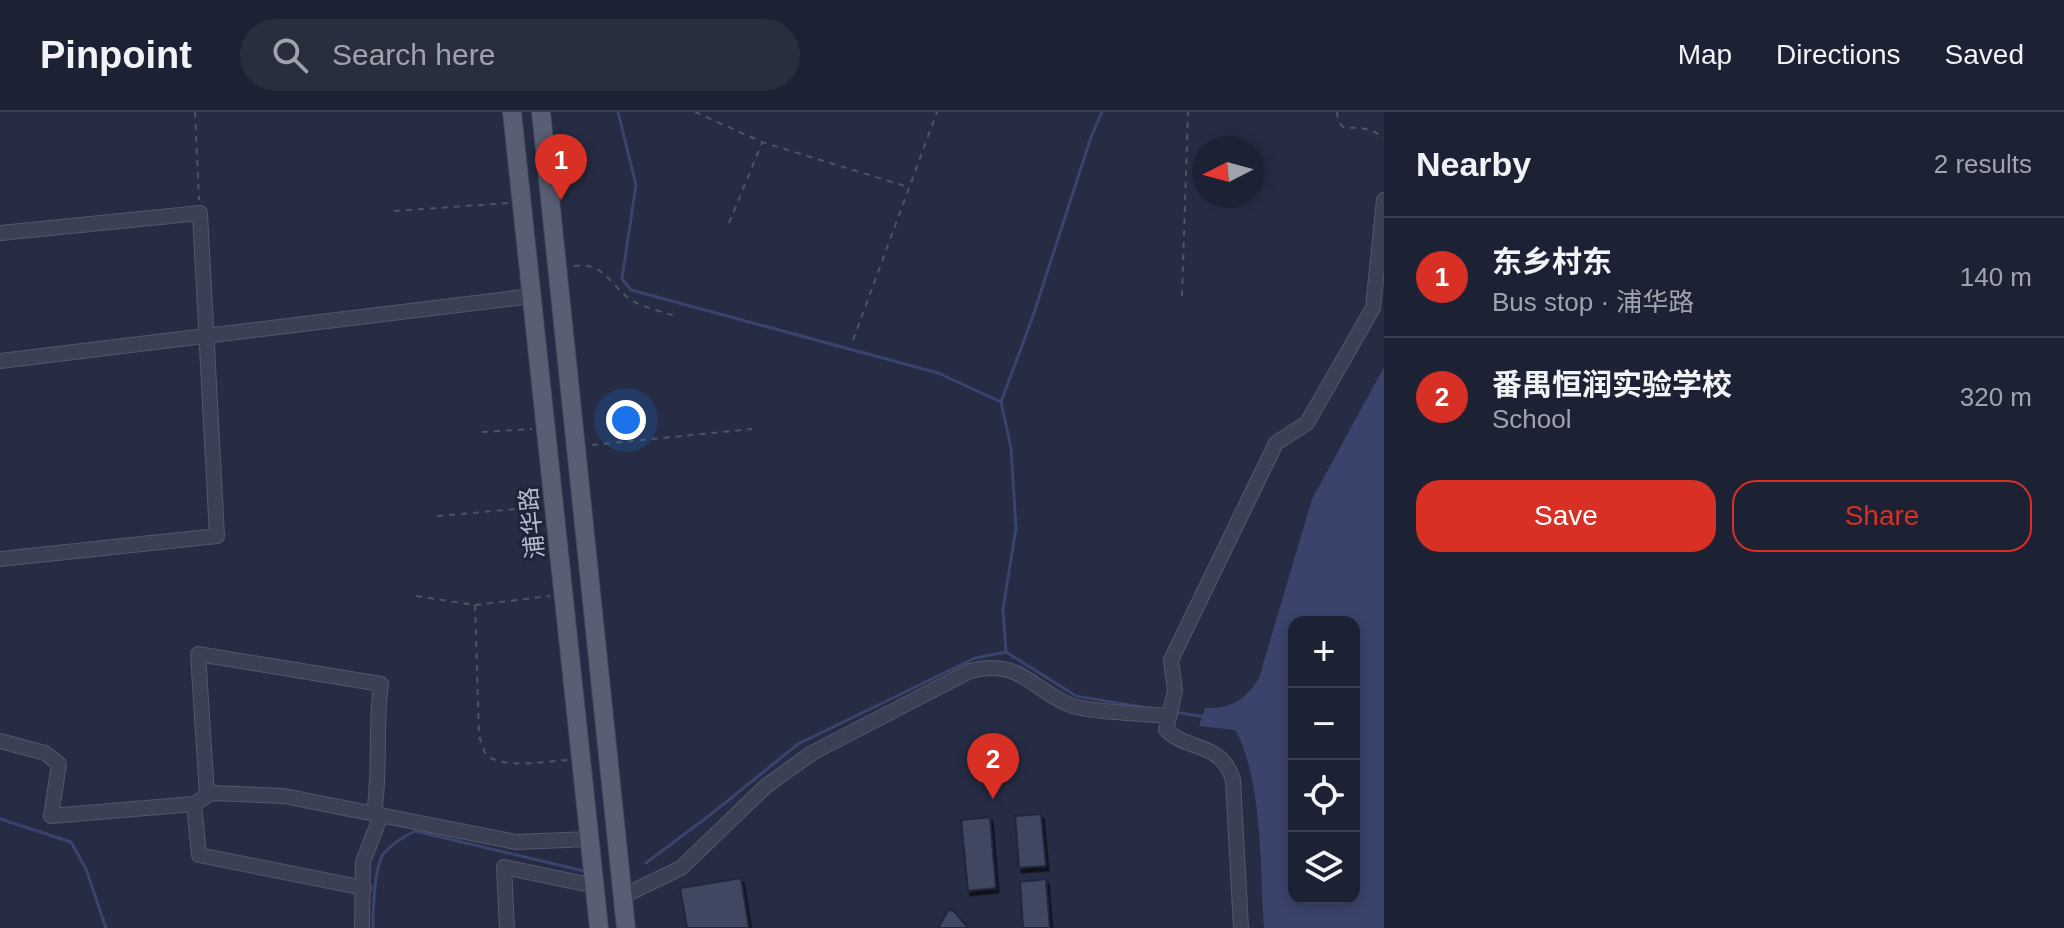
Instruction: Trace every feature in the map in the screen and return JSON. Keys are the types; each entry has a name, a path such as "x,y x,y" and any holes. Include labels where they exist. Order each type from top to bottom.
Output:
{"main road":[{"name":"浦华路","path":"512,112 599,928"},
{"path":"541,112 626,928"}],"street":[{"path":"1241,928 1233,780 1228,763 1209,750 1173,736 1166,730 1175,691 1171,666 1173,653 1276,443 1307,423 1373,308 1384,200"},
{"path":"0,233 200,213 217,536 0,559"},
{"path":"0,361 532,296"},
{"path":"207,795 198,654 381,684 377,735 380,779 378,814 363,862 362,928"},
{"path":"623,896 681,868 766,786 812,753 970,671 991,665 1016,672 1072,706 1169,710"},
{"path":"0,741 45,753 59,764 51,816 194,804 211,793 284,796 516,842 590,846"},
{"path":"194,804 199,855 364,888"},
{"path":"507,928 504,867 594,882"}],"path":[{"path":"195,112 200,213"},
{"path":"695,112 762,142 907,187"},
{"path":"853,340 937,112"},
{"path":"1182,296 1188,112"},
{"path":"1337,112 1338,121 1344,128 1361,127 1384,138"},
{"path":"729,223 762,142"},
{"path":"394,211 522,202"},
{"path":"557,268 595,267 627,297 675,316"},
{"path":"482,432 546,428"},
{"path":"575,446 752,429"},
{"path":"437,516 554,506"},
{"path":"416,596 475,605 563,594"},
{"path":"475,605 479,736 486,754 515,763 581,759"}],"water":[{"path":"1384,367 1384,928 1264,928 1255,799 1244,750 1235,730 1199,726 1205,708 1237,702 1259,678 1312,499"}],"building":[{"path":"1041,814 1046,866 1019,868 1015,816"},
{"path":"990,817 996,888 968,891 961,820"},
{"path":"741,878 749,928 687,928 680,888"},
{"path":"1046,879 1050,928 1023,928 1020,882"},
{"path":"949,909 955,912 968,928 938,928"}],"waterway":[{"path":"618,112 636,185 622,279 631,290 938,373 1001,402 1011,448 1016,528 1003,609 1006,652"},
{"path":"1001,402 1102,112"},
{"path":"646,863 798,744 975,658 1006,652 1076,696 1147,708"},
{"path":"1174,712 1206,717"},
{"path":"0,819 71,842 86,869 106,928"},
{"path":"373,928 378,868 384,853 415,831 584,871"}],"place":[{"name":"东乡村东","path":"561,200"},
{"name":"番禺恒润实验学校","path":"993,799"}]}
